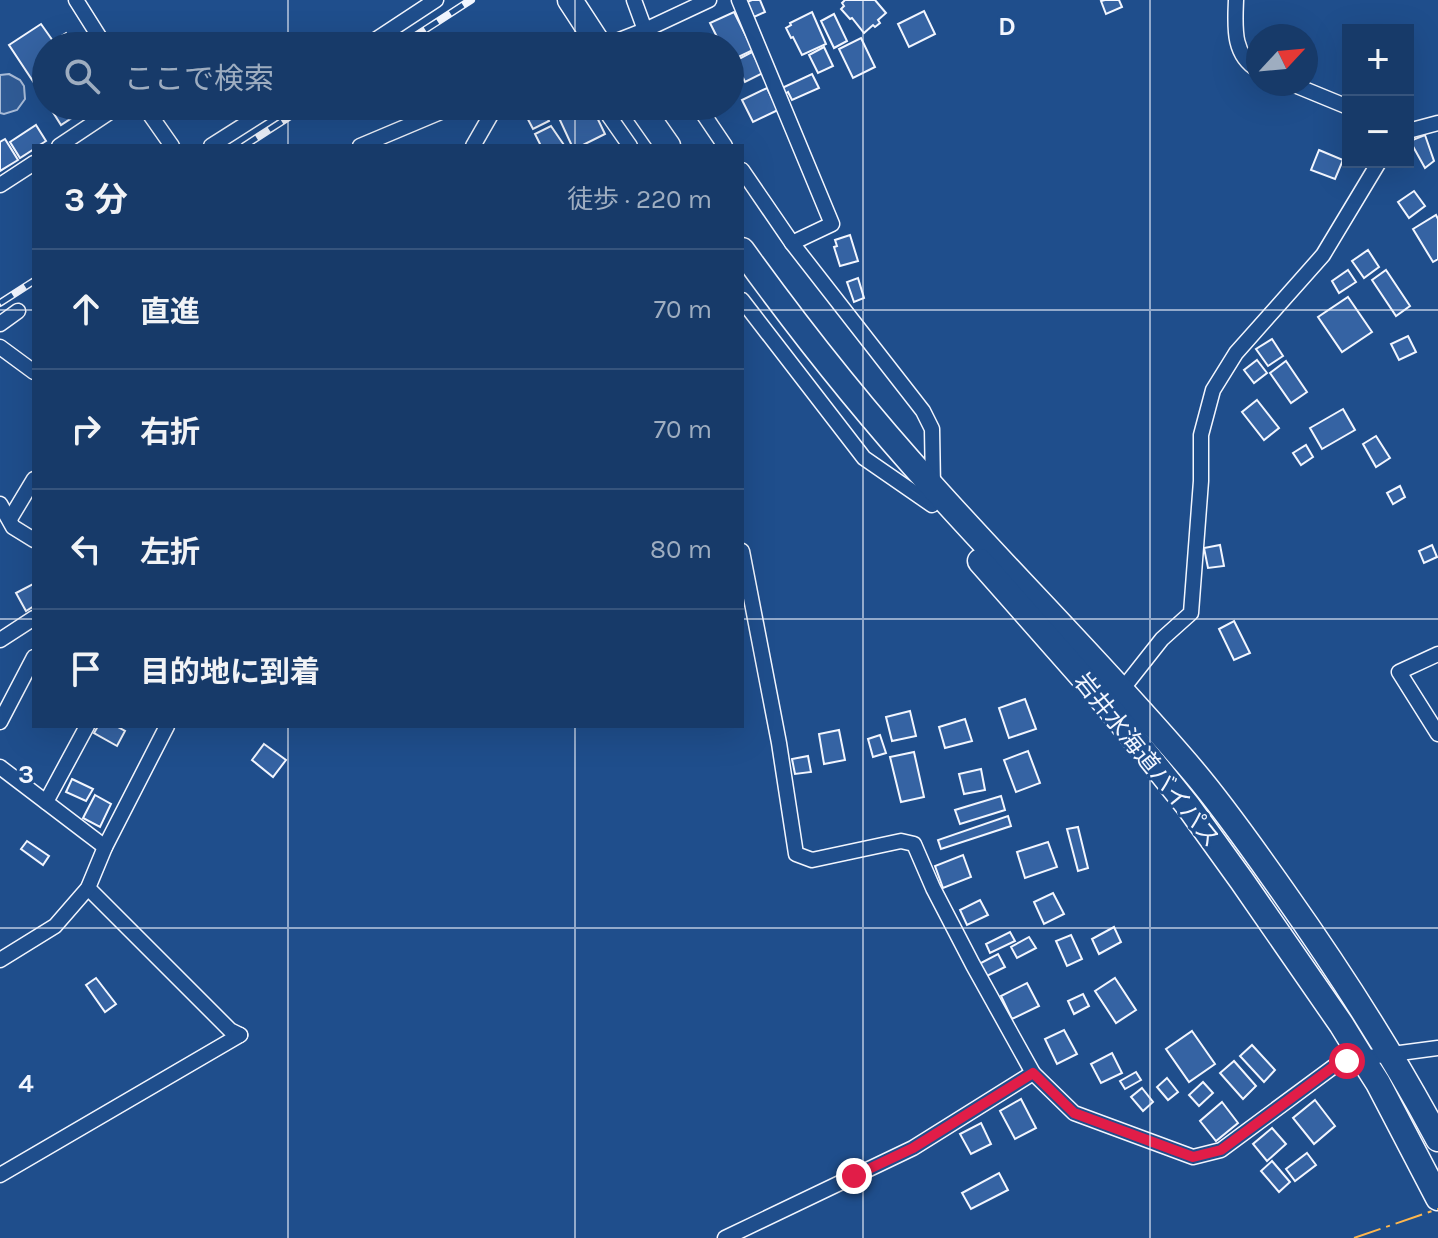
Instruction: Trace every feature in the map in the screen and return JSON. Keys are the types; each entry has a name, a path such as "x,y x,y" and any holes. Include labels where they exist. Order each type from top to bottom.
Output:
{"highway":[{"path":"570,0 592,32"},
{"path":"650,120 667,144"},
{"name":"岩井水海道バイパス","path":"744,253 881,441 1114,698 1195,773 1313,934 1389,1053 1438,1139"},
{"name":"岩井水海道バイパス","path":"1114,698 1341,1024 1378,1083 1438,1198"}],"street":[{"path":"76,0 96,32"},
{"path":"387,32 436,0"},
{"path":"634,0 645,30"},
{"path":"640,32 709,0"},
{"path":"739,0 832,224 792,243"},
{"path":"1236,0 1235,33 1246,60"},
{"path":"1318,95 1342,105"},
{"path":"62,144 98,120"},
{"path":"154,120 171,144"},
{"path":"214,144 252,120"},
{"path":"365,144 422,120"},
{"path":"474,144 488,120"},
{"path":"612,120 629,144"},
{"path":"707,120 724,144"},
{"path":"1414,129 1438,123"},
{"path":"0,185 32,164"},
{"path":"1114,698 1162,639 1191,613 1201,481 1201,435 1213,390 1236,353 1323,255 1375,168"},
{"path":"744,173 792,243 923,411 932,429 932,496 864,458 744,303"},
{"path":"0,324 18,311"},
{"path":"0,347 32,371"},
{"path":"8,527 32,483"},
{"path":"0,504 8,527 32,539"},
{"path":"744,561 779,743 796,854 812,860 901,841 914,844 933,888 1033,1073 1074,1113 1193,1157 1221,1150 1333,1067 1389,1053 1438,1048"},
{"path":"0,640 32,619"},
{"path":"1438,654 1399,672 1438,734"},
{"path":"0,722 32,661"},
{"path":"46,802 86,728"},
{"path":"0,960 55,926 88,888 105,847 166,728"},
{"path":"0,767 105,847"},
{"path":"0,1158 4,1174 240,1035 230,1030 88,888"},
{"path":"725,1238 913,1148 1033,1073"}],"shaded area":[{"path":"9,74 24,86 25,99 17,110 4,114 0,113 0,75"}],"building":[{"path":"760,0 765,12 754,17 747,2"},
{"path":"845,0 875,0 886,13 878,20 880,23 864,33 841,9"},
{"path":"1119,0 1122,7 1106,14 1101,1"},
{"path":"924,11 935,34 909,47 898,24"},
{"path":"734,12 744,32 714,32 710,23"},
{"path":"812,12 826,44 802,55 786,28"},
{"path":"834,14 847,41 834,48 821,21"},
{"path":"41,24 47,32 32,32 32,80 9,45"},
{"path":"744,32 753,50 744,54"},
{"path":"861,38 875,67 853,78 839,49"},
{"path":"824,47 833,66 818,73 809,55"},
{"path":"752,52 763,73 745,82 744,80 744,56"},
{"path":"812,74 819,88 792,100 788,92 785,94 782,88"},
{"path":"767,88 778,110 753,122 744,99"},
{"path":"528,120 549,120 549,121 533,129"},
{"path":"560,120 598,120 605,134 585,144 571,144"},
{"path":"36,125 46,141 32,144 32,150 20,158 10,142"},
{"path":"551,126 563,144 540,144 535,134"},
{"path":"1425,135 1434,161 1425,168 1414,148 1414,139"},
{"path":"5,139 18,160 0,171 0,142"},
{"path":"1319,150 1342,160 1335,179 1311,170"},
{"path":"1414,191 1425,206 1409,218 1398,202"},
{"path":"1436,215 1438,259 1433,262 1413,229"},
{"path":"850,235 858,261 840,266 835,240"},
{"path":"1368,250 1379,267 1364,278 1352,261"},
{"path":"1348,270 1356,282 1339,293 1332,281"},
{"path":"1386,270 1410,306 1396,316 1372,280"},
{"path":"858,278 864,298 854,302 847,282"},
{"path":"1348,297 1372,332 1342,352 1318,317"},
{"path":"1408,336 1416,352 1399,360 1391,344"},
{"path":"1272,339 1283,356 1268,366 1256,349"},
{"path":"1257,360 1267,373 1254,383 1244,370"},
{"path":"1286,361 1307,392 1291,403 1270,373"},
{"path":"1257,400 1279,428 1264,440 1242,412"},
{"path":"1343,409 1355,430 1322,449 1310,428"},
{"path":"1376,436 1390,458 1376,467 1363,444"},
{"path":"1306,445 1313,457 1301,465 1293,453"},
{"path":"1400,486 1405,497 1393,504 1387,493"},
{"path":"1220,545 1224,566 1208,568 1204,548"},
{"path":"1432,545 1437,557 1424,563 1419,551"},
{"path":"32,585 32,607 26,611 16,593"},
{"path":"1234,621 1250,653 1234,660 1219,629"},
{"path":"1025,699 1036,729 1009,738 999,708"},
{"path":"910,711 916,736 892,741 886,717"},
{"path":"965,719 972,741 945,748 939,727"},
{"path":"97,728 120,728 125,731 117,746 94,733"},
{"path":"839,730 845,760 824,764 819,734"},
{"path":"880,735 886,753 873,757 868,739"},
{"path":"264,744 286,760 273,777 252,760"},
{"path":"1028,751 1040,783 1016,792 1004,760"},
{"path":"914,752 924,797 901,802 890,757"},
{"path":"808,756 811,772 795,774 792,759"},
{"path":"981,769 985,790 964,794 959,774"},
{"path":"72,779 93,789 86,801 66,792"},
{"path":"95,795 111,804 100,827 83,818"},
{"path":"1001,796 1005,810 960,824 955,810"},
{"path":"1008,816 1011,826 941,849 938,840"},
{"path":"1078,827 1088,868 1078,871 1067,829"},
{"path":"27,841 49,856 43,865 21,849"},
{"path":"1048,842 1057,867 1025,878 1017,852"},
{"path":"963,855 971,877 943,888 935,866"},
{"path":"1053,893 1064,914 1044,924 1034,902"},
{"path":"980,900 988,915 967,925 960,910"},
{"path":"1114,927 1121,942 1099,954 1092,939"},
{"path":"1010,932 1015,941 990,953 986,944"},
{"path":"1071,935 1082,959 1067,966 1056,941"},
{"path":"1029,937 1036,948 1017,958 1011,947"},
{"path":"998,954 1005,967 985,977 979,964"},
{"path":"96,978 116,1004 105,1012 86,985"},
{"path":"1115,978 1136,1010 1116,1023 1095,991"},
{"path":"1027,983 1039,1006 1012,1019 1001,996"},
{"path":"1083,994 1089,1006 1074,1014 1068,1001"},
{"path":"1064,1030 1077,1054 1057,1064 1045,1039"},
{"path":"1192,1031 1215,1064 1189,1082 1166,1049"},
{"path":"1252,1045 1275,1070 1264,1082 1240,1056"},
{"path":"1112,1053 1122,1073 1101,1083 1091,1064"},
{"path":"1234,1061 1256,1086 1243,1099 1220,1073"},
{"path":"1136,1072 1141,1080 1125,1089 1120,1081"},
{"path":"1167,1078 1178,1092 1168,1100 1157,1087"},
{"path":"1203,1082 1213,1093 1199,1106 1189,1095"},
{"path":"1142,1088 1153,1102 1143,1111 1131,1097"},
{"path":"1021,1099 1036,1128 1015,1139 1000,1111"},
{"path":"1315,1100 1335,1126 1314,1144 1293,1118"},
{"path":"1222,1102 1238,1123 1216,1141 1200,1121"},
{"path":"981,1123 991,1144 971,1154 960,1134"},
{"path":"1272,1128 1286,1144 1267,1161 1253,1144"},
{"path":"1307,1153 1316,1165 1295,1181 1286,1169"},
{"path":"1272,1161 1290,1182 1279,1192 1261,1171"},
{"path":"999,1173 1008,1190 971,1209 962,1193"}],"railway":[{"path":"422,32 471,0"},
{"path":"247,144 284,120"},
{"path":"0,303 32,282"}],"power":[{"path":"1354,1238 1438,1209"}],"route":[{"path":"854,1176 913,1148 1033,1073 1074,1113 1193,1157 1221,1150 1333,1067 1347,1061"}]}
